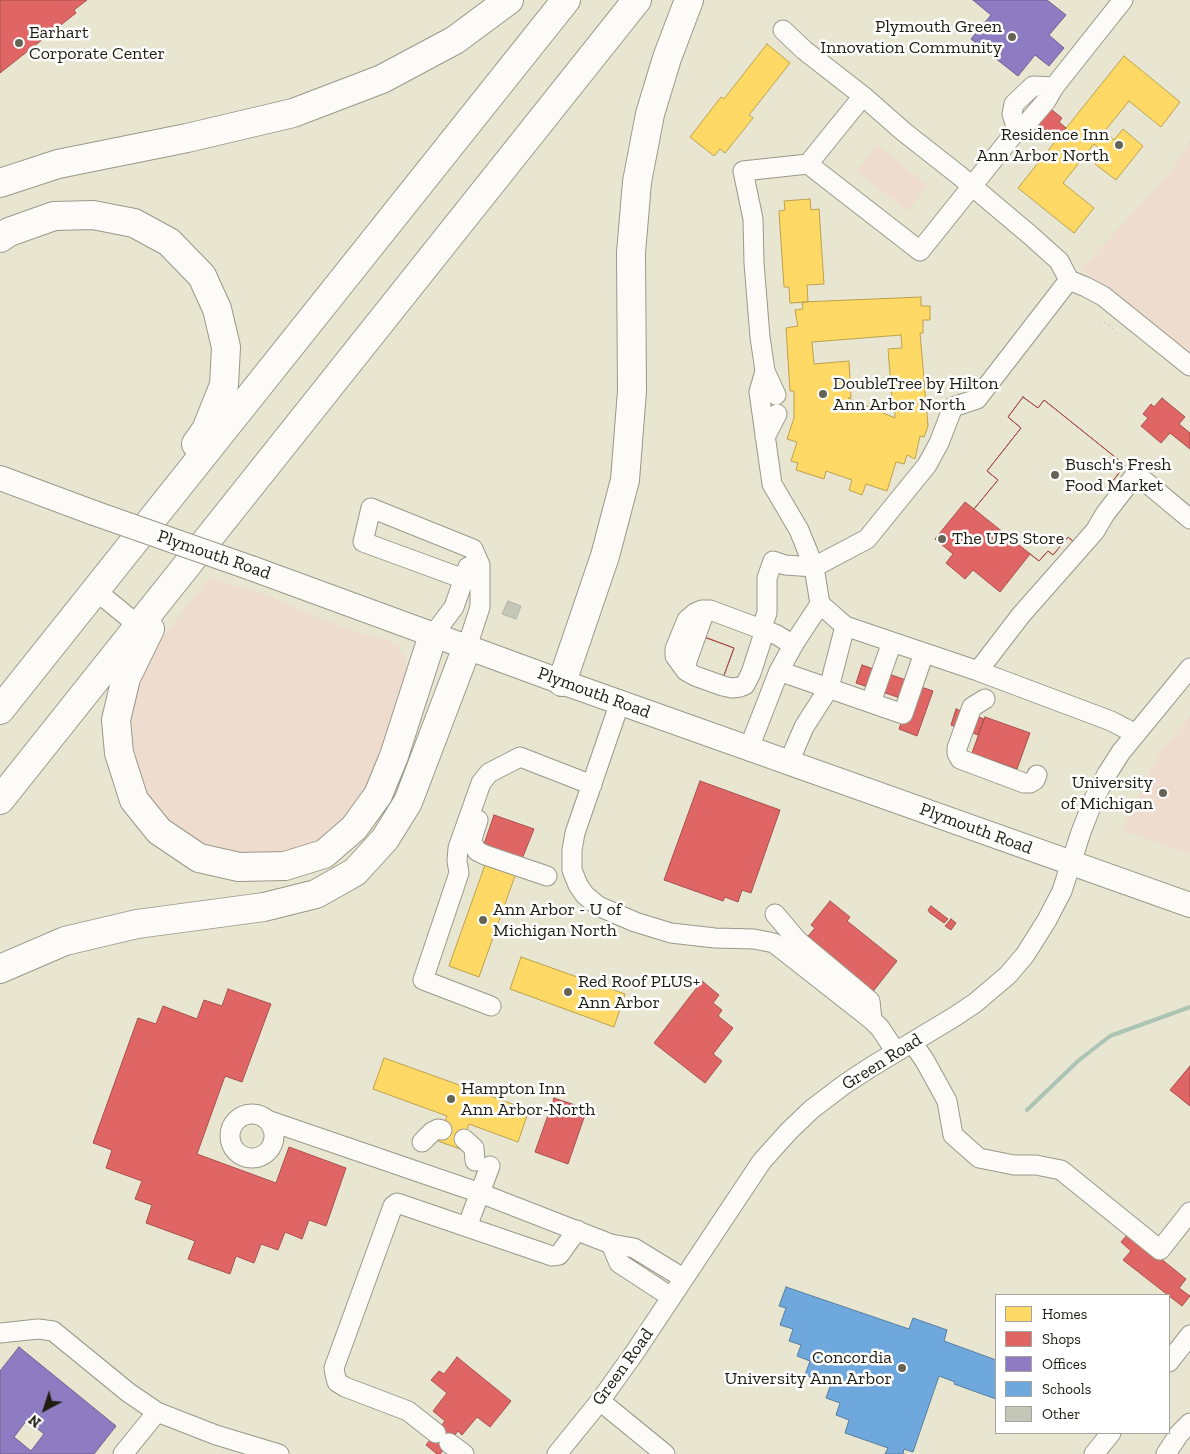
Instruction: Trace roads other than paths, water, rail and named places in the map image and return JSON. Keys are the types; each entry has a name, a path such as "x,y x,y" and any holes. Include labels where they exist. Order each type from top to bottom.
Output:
{"highway":[{"path":"0,183 58,164 187,138 293,113 390,75 455,40 509,0"},
{"path":"0,710 566,0"},
{"path":"0,800 636,0"},
{"path":"562,682 605,556 625,480 632,391 631,253 637,182 650,114 667,58 688,0"},
{"path":"0,238 9,232 54,216 93,215 134,223 169,242 202,276 217,309 226,347 224,385 206,430 166,484 96,588"},
{"path":"168,590 143,646 126,678 116,720 119,754 134,800 159,831 199,858 239,867 285,866 324,854 354,828 378,795 394,756 433,635"},
{"path":"0,969 65,941 137,924 264,907 316,894 355,872 384,839 408,802 467,647"}],"main road":[{"name":"Plymouth Road","path":"0,478 562,682 1190,905"}],"street":[{"path":"776,395 764,371 755,272 753,219 743,171 808,164 920,251 1017,130 1028,122 1046,101 1054,87 1123,0"},
{"path":"783,30 804,50 972,186 1059,261 1069,280 1086,286 1104,296 1190,366"},
{"path":"808,164 863,96"},
{"path":"793,645 763,629 710,610 702,610 687,620 675,649 675,656 686,671 695,676 732,688 745,684 751,672 763,629 767,613 767,578 773,561 814,567 867,539 927,465 939,443 954,407 977,399 1069,280"},
{"path":"764,371 759,392 772,484 798,530 814,567 820,604 845,626 978,671 1110,721 1136,734"},
{"path":"765,437 778,414"},
{"path":"978,671 1060,568 1095,531 1105,514 1136,474 1190,519"},
{"path":"464,579 363,542 371,508 473,549 480,565 480,607 467,647"},
{"path":"433,635 454,607 473,549"},
{"path":"96,588 139,626"},
{"path":"749,748 779,671 793,645 820,604"},
{"path":"789,762 804,727 829,688 845,626"},
{"path":"871,702 892,642"},
{"path":"779,671 903,714 924,653"},
{"name":"Green Road","path":"557,1454 600,1401 762,1161 789,1131 812,1109 845,1084 975,1003 1008,975 1025,955 1047,920 1062,891 1094,799 1107,774 1136,734 1190,668"},
{"path":"985,699 972,707 957,748 957,754 960,759 1024,784 1030,783 1037,775"},
{"path":"620,702 575,833 572,850 572,870 578,885 591,901 635,922 671,932 716,938 754,939 774,943 904,1047 925,1061 947,1101 953,1135 979,1158 1014,1165 1036,1164 1061,1170 1160,1250 1190,1212"},
{"path":"491,1006 423,980 459,873 457,861 458,848 481,783 489,773 520,757 592,785"},
{"path":"490,786 472,839 474,847 484,855 547,876"},
{"path":"775,914 797,940 870,1001 872,1020"},
{"path":"267,1120 480,1193 611,1244 634,1248 683,1278"},
{"path":"422,1142 432,1132 438,1129 442,1130"},
{"path":"464,1139 474,1148 483,1163 480,1193 467,1227"},
{"path":"449,1443 408,1411 345,1387 337,1382 334,1368 393,1206 397,1203 552,1256 559,1255 577,1230"},
{"path":"611,1244 619,1263 671,1297"},
{"path":"0,1333 38,1328 53,1331 129,1393 157,1412 216,1435 279,1454"},
{"path":"1170,1361 1190,1335"},
{"path":"600,1401 665,1454"},
{"path":"127,1453 157,1412"},
{"path":"1166,1454 1178,1434 1190,1423"},
{"path":"1094,1454 1110,1434"}],"waterway":[{"path":"1027,1110 1078,1061 1110,1036 1190,1007"}],"place":[{"name":"Plymouth Green Innovation Community","path":"1012,37"},
{"name":"Earhart Corporate Center","path":"19,43"},
{"name":"Residence Inn Ann Arbor North","path":"1119,145"},
{"name":"DoubleTree by Hilton Ann Arbor North","path":"823,394"},
{"name":"Busch's Fresh Food Market","path":"1055,475"},
{"name":"The UPS Store","path":"942,539"},
{"name":"University of Michigan","path":"1163,793"},
{"name":"Ann Arbor - U of Michigan North","path":"483,920"},
{"name":"Red Roof PLUS+ Ann Arbor","path":"568,992"},
{"name":"Hampton Inn Ann Arbor-North","path":"451,1099"},
{"name":"Concordia University Ann Arbor","path":"902,1368"}]}
